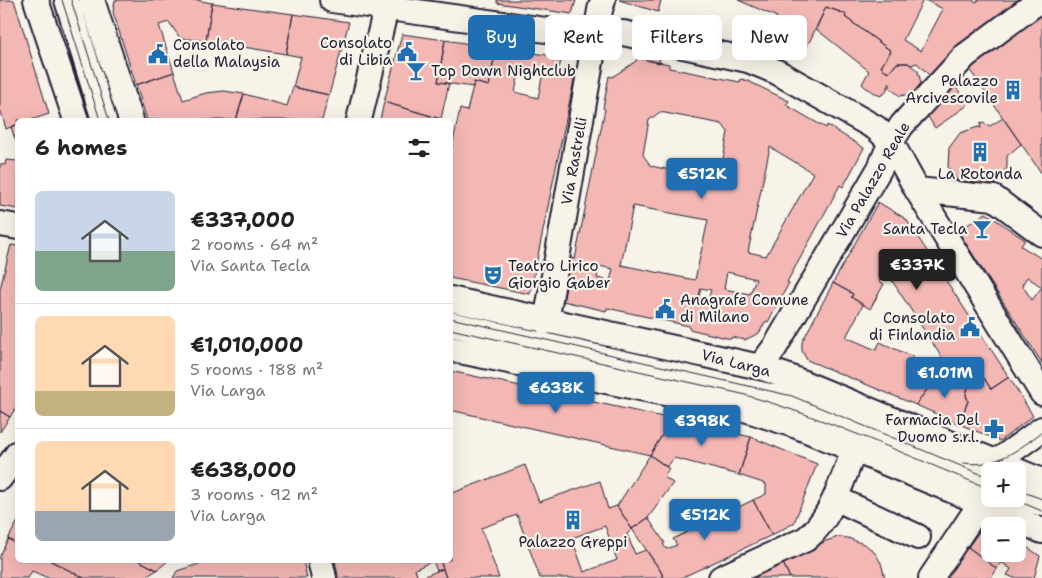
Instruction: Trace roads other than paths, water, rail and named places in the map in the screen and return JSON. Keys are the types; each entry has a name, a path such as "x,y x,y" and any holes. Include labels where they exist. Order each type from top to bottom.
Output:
{"street":[{"path":"36,0 75,118"},
{"path":"67,0 103,118"},
{"path":"92,0 130,118"},
{"path":"332,0 387,4 545,29"},
{"name":"Via Rastrelli","path":"599,15 603,0"},
{"name":"Via Palazzo Reale","path":"760,367 775,347 880,168 891,142 902,124 965,56 1040,0"},
{"path":"358,118 387,4"},
{"path":"622,33 748,60 777,72 876,128 891,142 916,190 1042,393"},
{"name":"Via Rastrelli","path":"546,322 592,60"},
{"path":"916,190 994,198 1042,234"},
{"path":"0,224 15,227"},
{"name":"Via Larga","path":"453,300 546,322 760,367 981,462"},
{"name":"Via Larga","path":"453,325 793,402 953,468 981,467"},
{"path":"453,350 748,410 797,426 980,502 1035,528"},
{"path":"1009,462 1019,446 1042,429"},
{"path":"721,578 806,539 816,531 822,524 854,450"},
{"name":"Via Larga","path":"1026,477 1042,481"},
{"path":"834,498 918,537"},
{"path":"1026,498 1042,504"},
{"path":"1021,507 1035,528"},
{"path":"930,578 975,512"}],"tram line":[{"path":"62,0 99,118"},
{"path":"71,0 108,118"},
{"path":"453,319 792,396 981,474"},
{"path":"453,330 742,394 805,414 981,485"},
{"path":"964,463 976,464 996,460 1015,451 1042,432"},
{"path":"1026,493 1042,499"},
{"path":"1026,504 1042,511"}],"place":[{"name":"Consolato di Libia","path":"407,52"},
{"name":"Consolato della Malaysia","path":"158,54"},
{"name":"Top Down Nightclub","path":"416,71"},
{"name":"Palazzo Arcivescovile","path":"1013,90"},
{"name":"La Rotonda","path":"980,152"},
{"name":"Santa Tecla","path":"982,229"},
{"name":"Teatro Lirico Giorgio Gaber","path":"493,275"},
{"name":"Anagrafe Comune di Milano","path":"665,309"},
{"name":"Consolato di Finlandia","path":"970,327"},
{"name":"Farmacia Del Duomo s.r.l.","path":"994,429"},
{"name":"Palazzo Greppi","path":"573,520"}]}
